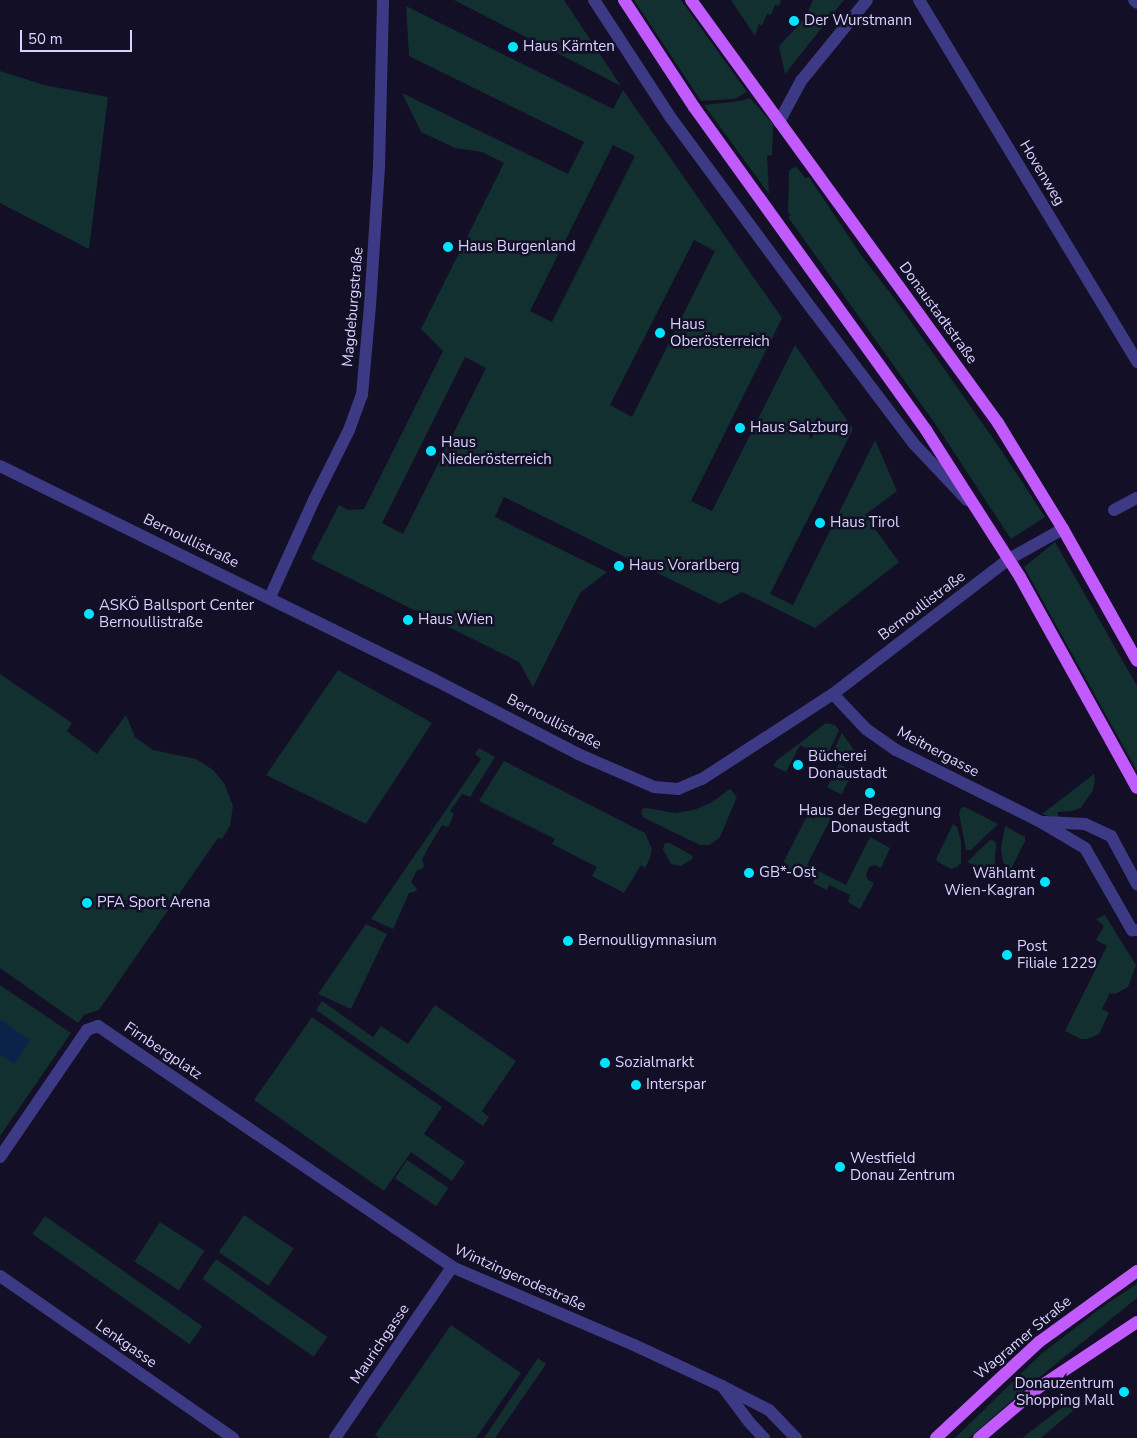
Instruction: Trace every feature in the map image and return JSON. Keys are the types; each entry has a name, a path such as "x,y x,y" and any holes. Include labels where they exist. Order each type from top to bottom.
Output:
{"main road":[{"path":"624,0 694,107 926,430 1009,559 1137,788"},
{"name":"Donaustadtstraße","path":"690,0 998,423 1063,529 1137,661"},
{"name":"Wagramer Straße","path":"936,1438 1039,1342 1137,1271"},
{"path":"979,1438 1038,1388 1137,1322"}],"street":[{"name":"Magdeburgstraße","path":"270,597 314,500 349,430 362,395 380,167 383,0"},
{"path":"594,0 671,118 904,432 981,515"},
{"path":"779,122 801,81 867,0"},
{"name":"Hovenweg","path":"919,0 1137,362"},
{"path":"1134,0 1137,3"},
{"name":"Bernoullistraße","path":"0,466 507,715 578,754 654,787 678,789 702,779 833,694 1009,559 1063,529"},
{"path":"1114,510 1137,498"},
{"name":"Meitnergasse","path":"833,694 866,729 896,750 1041,822 1085,848 1132,930 1137,930"},
{"name":"Meitnergasse","path":"1041,822 1085,824 1111,836 1137,884"},
{"name":"Firnbergplatz","path":"0,1157 87,1030 98,1026 219,1109"},
{"name":"Wintzingerodestraße","path":"219,1109 452,1267 634,1345 722,1386 769,1410 796,1438"},
{"name":"Maurichgasse","path":"338,1437 452,1267"},
{"name":"Lenkgasse","path":"0,1276 233,1438"},
{"name":"Wintzingerodestraße","path":"722,1386 749,1422 764,1438"}],"green space":[{"path":"454,0 564,0 621,86"},
{"path":"634,0 681,0 747,92 735,99 701,101"},
{"path":"731,0 781,0 779,6 775,5 771,15 767,14 762,26 759,24 755,36"},
{"path":"813,0 844,0 785,74 779,46 805,18"},
{"path":"406,6 613,109 623,90 782,318 691,501 712,511 795,345 853,429 770,594 793,605 875,440 897,491 865,515 899,562 815,628 742,592 720,604 504,497 495,517 607,572 580,593 533,687 519,662 311,559 339,505 348,510 364,509 443,351 421,329 504,163 482,152 455,148 421,132 402,93 568,174 584,142 409,56","holes":["613,145 635,156 552,322 530,311","694,240 715,251 632,417 610,405","465,357 486,368 403,534 382,523"]},
{"path":"0,71 44,85 108,97 89,249 0,203"},
{"path":"750,98 773,124 772,155 767,156 769,194 704,105"},
{"path":"796,166 805,178 809,177 861,255 895,299 999,447 1045,517 1011,539 936,425 788,217 791,215 788,212 789,171"},
{"path":"1055,542 1137,686 1137,771 1024,567"},
{"path":"338,670 432,723 366,824 266,775"},
{"name":"PFA Sport Arena","path":"0,674 72,723 67,731 97,754 126,715 135,737 153,750 196,759 213,770 224,783 233,806 230,826 222,839 218,838 99,1010 84,1015 78,1023 0,968"},
{"path":"826,723 835,725 839,730 826,758 800,745 786,772 773,766 776,761"},
{"path":"842,733 854,750 849,751 845,760 832,754"},
{"path":"479,748 495,757 470,797 462,794 450,811 454,814 448,827 442,825 428,848 422,860 424,865 422,869 417,870 411,882 417,889 415,892 409,893 393,929 371,919 481,759 475,754"},
{"path":"504,761 645,833 652,849 650,858 645,868 641,865 624,893 592,876 597,867 552,844 555,839 479,801"},
{"path":"839,764 853,771 841,794 827,787"},
{"path":"1094,774 1093,790 1081,808 1058,812 1058,819 1042,814"},
{"path":"730,789 737,797 720,837 710,845 700,845 644,818 641,814 642,809 646,808 675,813 694,810 712,802"},
{"path":"965,807 998,824 971,850 966,850 959,813 961,808"},
{"path":"818,811 831,818 807,865 846,885 870,837 890,848 881,868 875,865 869,867 866,875 868,880 874,883 860,909 848,902 850,895 829,885 827,890 813,883 815,877 796,868 792,876 780,869 807,816 814,819"},
{"path":"953,824 957,827 961,841 961,863 951,869 936,859"},
{"path":"1005,826 1025,837 1025,841 1010,871 1003,862 1001,848"},
{"path":"990,840 995,841 996,845 994,875 967,862"},
{"path":"665,843 670,843 693,856 692,859 681,866 671,864 663,849"},
{"path":"1105,915 1136,965 1128,987 1115,994 1110,993 1102,1009 1109,1013 1099,1034 1087,1039 1081,1039 1065,1031 1107,946 1096,940 1104,926 1096,919"},
{"path":"366,924 387,934 351,1009 318,994"},
{"path":"0,985 71,1033 0,1136"},
{"path":"322,1001 373,1037 381,1026 408,1044 435,1005 516,1061 482,1111 489,1117 483,1126 316,1010"},
{"path":"312,1017 442,1107 424,1134 465,1162 452,1181 411,1152 384,1191 254,1100"},
{"path":"407,1160 448,1188 436,1206 395,1178"},
{"path":"244,1215 294,1249 269,1286 219,1252"},
{"path":"45,1216 202,1326 190,1344 32,1234"},
{"path":"160,1222 204,1251 179,1290 134,1261"},
{"path":"216,1259 327,1337 314,1357 202,1279"},
{"path":"1137,1284 1137,1298 1025,1389 969,1438 955,1438 1040,1355 1106,1304"},
{"path":"451,1325 521,1373 476,1438 379,1438 375,1435"},
{"path":"538,1358 546,1364 495,1438 484,1438"},
{"path":"1077,1396 1082,1403 1041,1438 1022,1438"}],"water":[{"path":"0,1019 30,1040 14,1064 0,1054"}],"place":[{"name":"Der Wurstmann","path":"794,21"},
{"name":"Haus Kärnten","path":"513,47"},
{"name":"Haus Burgenland","path":"448,247"},
{"name":"Haus Oberösterreich","path":"660,333"},
{"name":"Haus Salzburg","path":"740,428"},
{"name":"Haus Niederösterreich","path":"431,451"},
{"name":"Haus Tirol","path":"820,523"},
{"name":"Haus Vorarlberg","path":"619,566"},
{"name":"ASKÖ Ballsport Center Bernoullistraße","path":"89,614"},
{"name":"Haus Wien","path":"408,620"},
{"name":"Bücherei Donaustadt","path":"798,765"},
{"name":"Haus der Begegnung Donaustadt","path":"870,793"},
{"name":"GB*-Ost","path":"749,873"},
{"name":"Wählamt Wien-Kagran","path":"1045,882"},
{"name":"PFA Sport Arena","path":"87,903"},
{"name":"Bernoulligymnasium","path":"568,941"},
{"name":"Post Filiale 1229","path":"1007,955"},
{"name":"Sozialmarkt","path":"605,1063"},
{"name":"Interspar","path":"636,1085"},
{"name":"Westfield Donau Zentrum","path":"840,1167"},
{"name":"Donauzentrum Shopping Mall","path":"1124,1392"}]}
